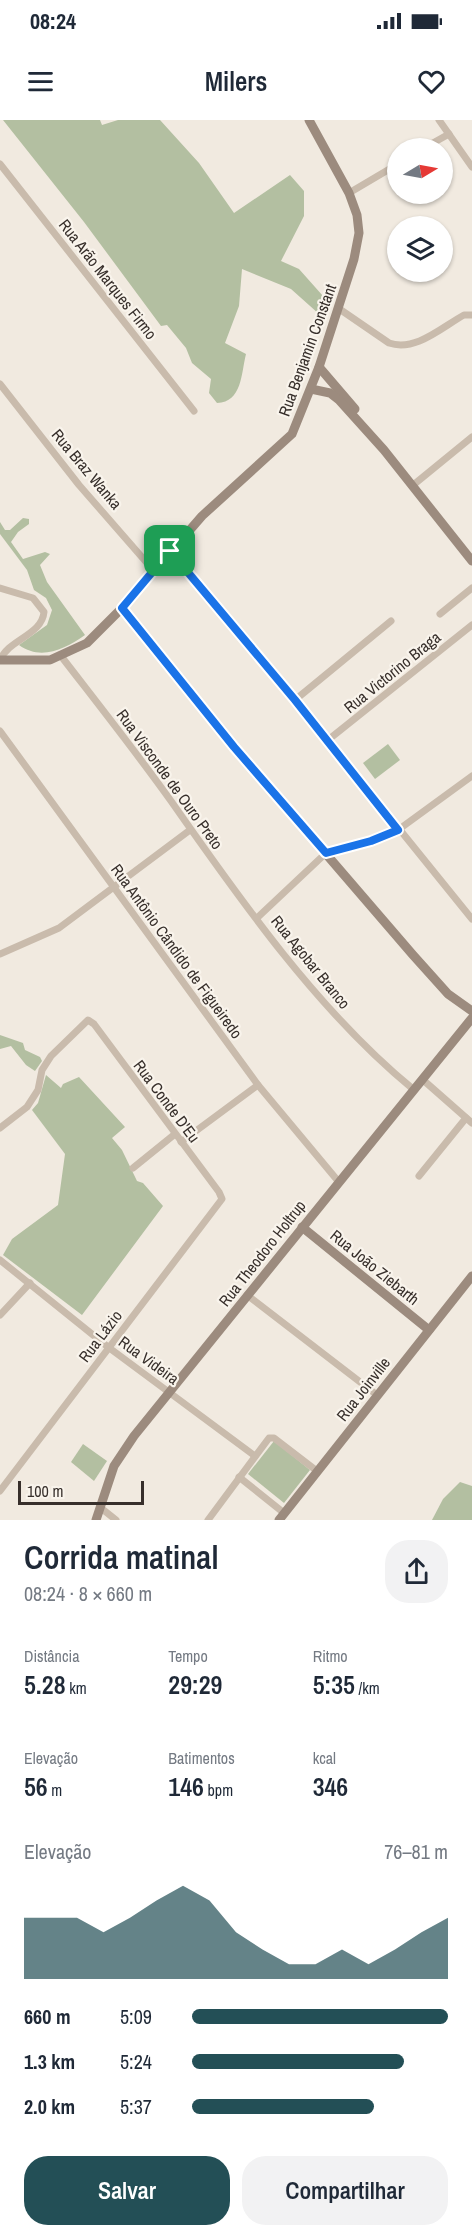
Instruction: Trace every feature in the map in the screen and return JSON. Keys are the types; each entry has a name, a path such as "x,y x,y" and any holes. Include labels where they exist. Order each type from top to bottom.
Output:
{"main road":[{"name":"Rua Benjamin Constant","path":"0,660 38,661 61,656 87,643 122,608 170,551 227,491 292,434 319,367 359,239 357,215 349,194 309,120"},
{"path":"319,367 371,428 384,450"},
{"path":"311,389 330,393 339,400 384,450 472,561"},
{"path":"122,608 234,747 448,994 472,1011"},
{"name":"Rua Theodoro Holtrup","path":"96,1520 114,1466 134,1436 472,1018"},
{"name":"Rua João Ziebarth","path":"302,1227 429,1330"},
{"name":"Rua Joinville","path":"281,1517 472,1276"}],"street":[{"path":"439,120 472,167"},
{"path":"442,138 449,134"},
{"name":"Rua Arão Marques Firmo","path":"0,164 194,411"},
{"path":"349,194 387,171"},
{"path":"338,308 389,343 398,346 419,341 464,315 472,315"},
{"name":"Rua Braz Wanka","path":"0,384 79,485 154,571"},
{"path":"412,486 472,437"},
{"path":"170,551 471,916"},
{"path":"0,588 33,598 44,612 39,627 14,643 0,660"},
{"path":"440,614 472,588"},
{"path":"295,700 392,621"},
{"name":"Rua Victorino Braga","path":"328,740 472,625"},
{"name":"Rua Visconde de Ouro Preto","path":"61,656 124,737 190,830 257,918"},
{"name":"Rua Antônio Cândido de Figueiredo","path":"0,731 258,1085 338,1181"},
{"path":"326,853 371,841 398,830 472,776"},
{"path":"0,954 60,928 190,830"},
{"name":"Rua Agobar Branco","path":"326,853 257,918 344,1024 382,1063 413,1089"},
{"name":"Rua Conde D'Eu","path":"0,1128 27,1107 38,1090 42,1070 51,1056 88,1020 94,1024 222,1199"},
{"path":"419,1176 469,1121 422,1079"},
{"path":"181,1142 258,1085"},
{"path":"133,1168 175,1134"},
{"name":"Rua Lázio","path":"0,1491 222,1199"},
{"name":"Rua Videira","path":"0,1260 108,1347 255,1456"},
{"path":"0,1315 30,1284"},
{"path":"247,1296 377,1395"},
{"path":"208,1520 255,1456 272,1437 317,1471"},
{"path":"240,1477 281,1517"},
{"path":"101,1508 116,1520"}],"green space":[{"path":"3,120 100,120 102,125 118,120 160,120 199,163 234,213 290,175 304,191 304,216 281,261 299,269 323,296 319,314 291,289 242,269 239,306 225,343 246,354 236,392 231,398 217,403 209,393 211,379 192,363 186,348 167,325 161,326 84,222"},
{"path":"23,518 29,519 29,524 18,532 11,542 23,559 45,552 50,554 40,565 47,582 85,635 61,649 44,653 27,650 19,645 47,625 52,610 46,598 34,590 27,570 0,534 0,522 5,530 10,530"},
{"path":"388,744 400,760 375,779 363,763"},
{"path":"0,1035 23,1043 25,1050 40,1057 42,1061 35,1071 26,1065 11,1046 0,1049"},
{"path":"46,1075 61,1088 63,1084 79,1077 125,1127 112,1138 122,1150 137,1181 143,1183 163,1206 82,1315 3,1255 12,1239 58,1205 65,1154 32,1110 38,1103"},
{"path":"274,1441 310,1470 284,1503 248,1474"},
{"path":"83,1444 107,1461 94,1481 71,1462"},
{"path":"460,1482 472,1486 472,1520 432,1520 443,1499"}],"route":[{"path":"170,551 328,740 398,830 371,841 326,853 234,747 122,608 170,551"}]}
